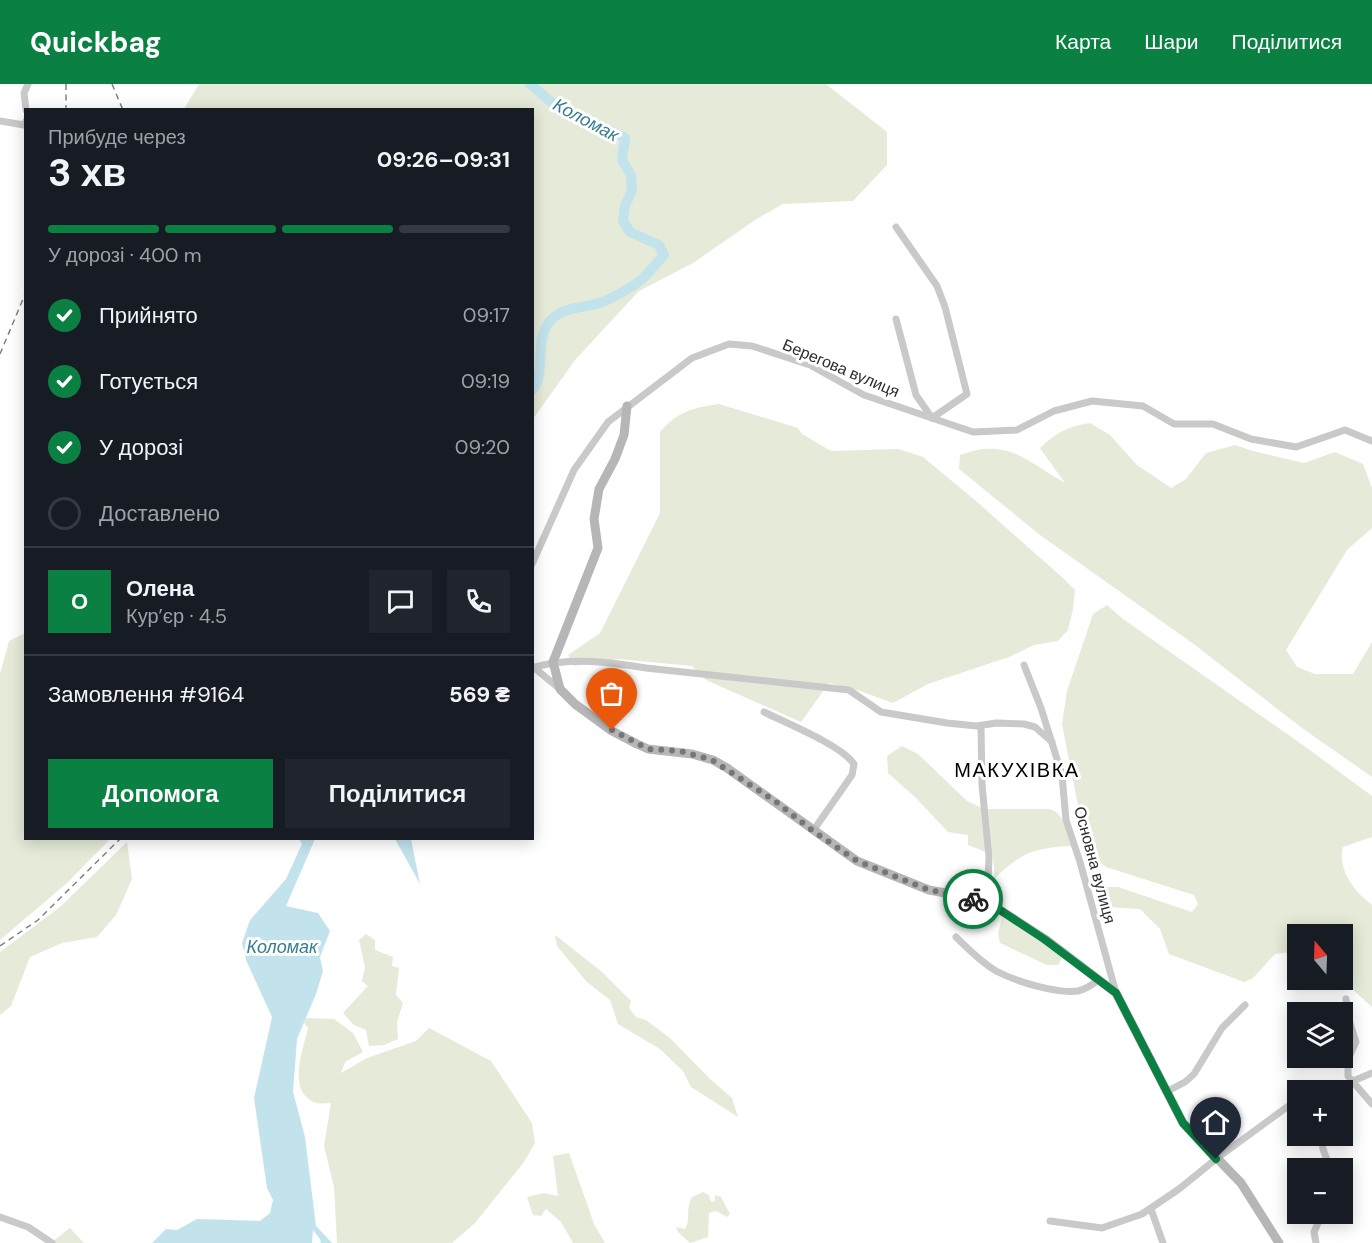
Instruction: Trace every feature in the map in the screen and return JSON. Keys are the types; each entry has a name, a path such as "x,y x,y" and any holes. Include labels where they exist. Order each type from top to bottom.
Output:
{"street":[{"path":"26,108 24,93 28,84"},
{"path":"0,121 24,124"},
{"path":"896,227 937,286 945,307 967,394 932,418 916,395 896,319"},
{"name":"Берегова вулиця","path":"534,560 574,470 608,422 692,358 729,344 752,346 810,365 864,395 973,432 1017,430 1054,411 1092,401 1143,406 1174,424 1213,424 1251,439 1296,447 1345,430 1372,441"},
{"path":"560,689 553,662 598,548 594,519 599,489 615,459 624,435 627,406"},
{"path":"534,667 553,662 614,662 646,668 849,690 881,712 981,726 996,723 1024,724 1035,727 1052,742"},
{"name":"Основна вулиця","path":"1024,665 1062,775 1066,820 1116,993"},
{"path":"534,667 575,704 612,730 648,749 692,754 712,760 727,768 857,861 929,890 967,897 999,909 1048,941 1116,993 1183,1123 1240,1183 1279,1243"},
{"path":"765,712 823,741 854,764 854,771 813,831"},
{"path":"981,726 988,883 989,890 999,909"},
{"path":"956,936 985,964 1026,982 1072,991 1086,988 1098,980"},
{"path":"1346,999 1349,1020 1356,1038 1347,1065 1350,1080"},
{"path":"1166,1092 1185,1082 1194,1074 1222,1028 1245,1005"},
{"path":"1353,1082 1372,1073"},
{"path":"1353,1084 1372,1104"},
{"path":"1050,1221 1102,1228 1151,1209 1287,1107"},
{"path":"1151,1209 1163,1243"},
{"path":"0,1217 28,1227 52,1243"},
{"path":"1316,1243 1314,1232 1318,1224"}],"green space":[{"path":"199,84 826,84 887,132 887,165 853,201 783,204 755,220 693,263 639,291 575,360 534,418 534,108 185,108"},
{"path":"719,404 798,428 802,434 831,451 898,449 923,457 1075,590 1068,630 1058,641 1034,645 1009,657 928,684 893,703 829,683 801,722 706,680 692,666 618,659 574,666 568,655 600,633 660,513 660,432 673,419 686,412"},
{"path":"1090,423 1110,435 1137,465 1171,488 1186,479 1206,453 1235,445 1304,463 1335,452 1363,464 1372,488 1372,528 1347,550 1286,650 1297,667 1315,674 1353,674 1372,642 1372,777 1302,728 1195,645 1040,535 959,469 960,455 977,450 1004,450 1016,454 1065,483 1040,448 1063,431"},
{"path":"1107,605 1123,619 1372,796 1372,837 1343,847 1342,856 1349,880 1359,894 1372,905 1372,1007 1353,990 1353,924 1287,924 1287,953 1275,954 1253,978 1244,982 1169,954 1160,929 1140,909 1106,907 1100,896 1104,887 1118,887 1192,912 1198,904 1194,895 1106,867 1090,854 1084,836 1062,724 1067,691 1093,614"},
{"path":"24,634 24,840 109,840 67,883 0,940 0,674 9,641"},
{"path":"902,746 918,754 967,801 982,808 986,852 968,845 968,835 948,832 916,798 888,773 887,756"},
{"path":"988,809 1049,809 1054,811 1064,823 1071,846 1048,848 1030,853 1013,862 995,878"},
{"path":"127,842 132,879 116,915 97,937 62,943 30,957 11,1006 0,1015 0,952 60,907"},
{"path":"1002,917 1063,957 1058,965 1047,965 1000,943 998,934"},
{"path":"366,934 375,940 375,950 393,957 392,966 399,968 396,995 403,1003 397,1022 398,1039 384,1045 369,1046 366,1030 354,1025 343,1013 368,986 362,981 365,967 359,940"},
{"path":"555,935 601,971 631,1001 629,1008 636,1017 646,1020 670,1038 732,1098 738,1117 691,1087 683,1071 660,1049 618,1024 610,1000 587,982 557,946"},
{"path":"306,1018 334,1019 353,1033 363,1052 345,1062 341,1073 367,1058 416,1041 429,1028 491,1061 532,1123 535,1143 524,1162 475,1223 452,1243 337,1243 334,1187 324,1146 331,1103 316,1103 307,1098 301,1090 299,1080 300,1058 308,1028 304,1023"},
{"path":"569,1153 594,1224 605,1243 573,1243 561,1222 546,1209 541,1216 533,1215 527,1197 544,1193 558,1196 553,1156"},
{"path":"703,1192 709,1195 711,1202 715,1201 715,1195 721,1197 730,1214 727,1217 716,1211 709,1213 708,1237 690,1243 676,1227 685,1229 692,1197"},
{"path":"70,1228 84,1243 54,1243 53,1241"}],"water":[{"name":"Коломак","path":"300,840 315,840 286,906 318,913 330,931 320,957 323,971 316,994 297,1039 293,1092 305,1137 316,1226 332,1243 321,1243 313,1230 312,1243 152,1243 166,1229 177,1230 197,1219 260,1221 270,1213 273,1200 267,1188 254,1098 272,1017 246,960 242,943 250,920 286,879 302,844"},
{"path":"396,840 411,840 420,884"}],"waterway":[{"name":"Коломак","path":"530,84 551,102 625,138 622,160 631,175 632,190 625,206 623,221 630,232 659,245 664,255 642,279 623,292 602,302 571,309 554,317 543,334 539,375 534,387"}],"railway":[{"path":"66,84 66,108"},
{"path":"112,84 122,108"},
{"path":"0,354 24,297"},
{"path":"0,946 38,920 119,840"}],"way so far":[{"path":"612,730 648,749 680,751 712,760 761,791 857,861 929,890 973,899"}],"district":[{"name":"МАКУХІВКА","path":"1017,770"}],"route":[{"path":"973,899 1000,910 1044,939 1116,993 1183,1123 1216,1159"}]}
